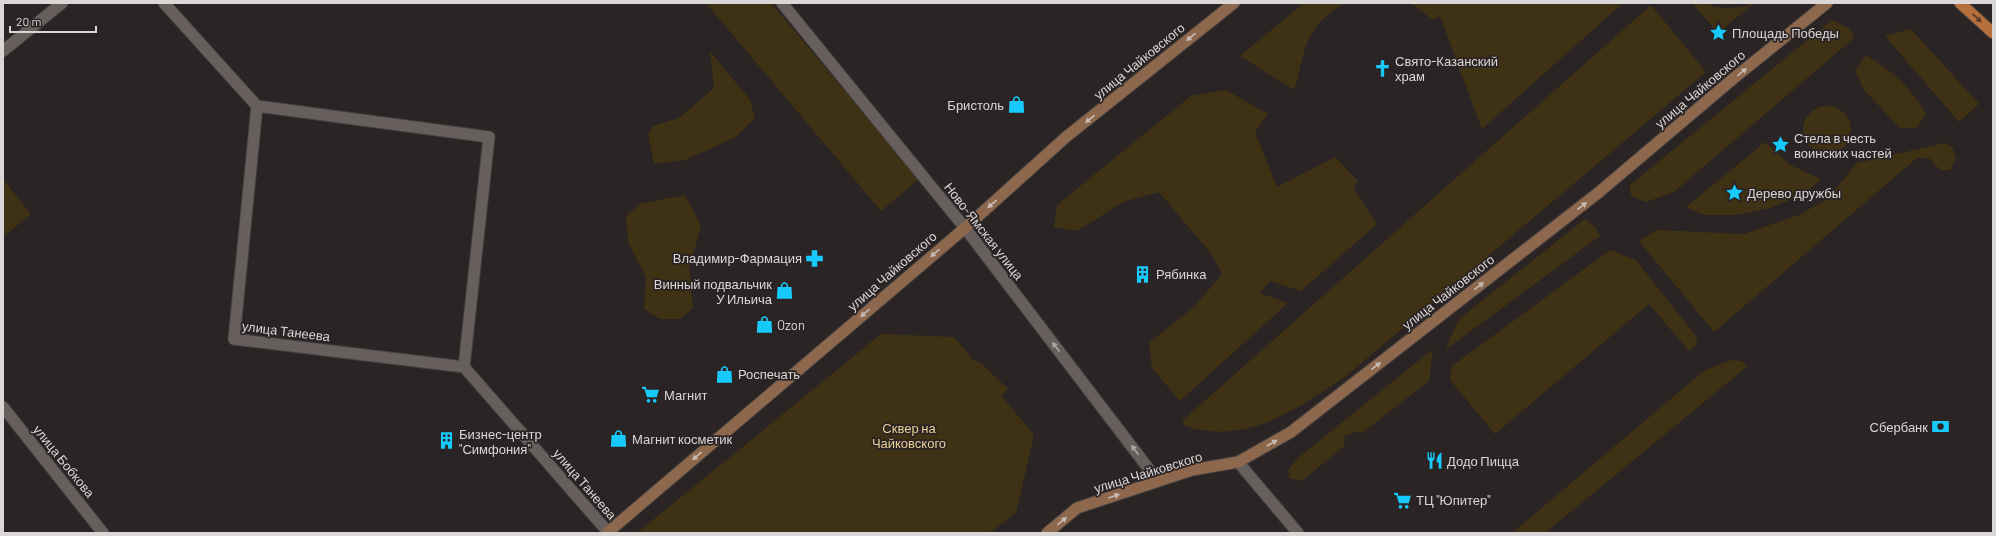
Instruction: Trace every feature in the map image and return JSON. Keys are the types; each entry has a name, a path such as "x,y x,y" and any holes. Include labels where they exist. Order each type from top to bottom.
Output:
{"main road":[{"name":"улица Чайковского","path":"608,533 965,228 1066,137 1234,3"},
{"name":"улица Чайковского","path":"1047,533 1077,508 1192,470 1238,462 1291,432 1598,193 1734,78 1827,3"},
{"path":"1960,3 1993,33"}],"street":[{"path":"3,51 62,3"},
{"path":"164,3 257,106 489,137 464,367"},
{"name":"Ново-Ямская улица","path":"782,3 965,228 1158,481"},
{"name":"улица Танеева","path":"257,106 234,339 464,367 608,533"},
{"name":"улица Бобкова","path":"3,407 103,533"},
{"path":"1238,462 1298,533"}],"green space":[{"path":"706,3 771,3 919,179 881,211"},
{"path":"1304,3 1344,3 1323,19 1313,32 1306,47 1294,90 1240,56"},
{"path":"1409,3 1623,3 1482,129 1440,16 1433,20"},
{"path":"1692,3 1706,3 1715,7 1725,8 1744,7 1754,3 1718,33"},
{"path":"1651,5 1706,72 1345,377 1289,412 1250,428 1229,431 1208,431 1185,426 1182,421"},
{"path":"1832,20 1850,29 1854,38 1674,192 1646,202 1631,196 1630,185"},
{"path":"1911,29 1979,104 1959,122 1885,36"},
{"path":"710,51 750,100 755,118 736,137 685,160 654,164 648,134 653,126 679,118 714,88"},
{"path":"1866,55 1900,80 1920,104 1926,113 1917,128 1900,128 1864,90 1855,71"},
{"path":"1226,90 1268,114 1255,132 1277,187 1335,157 1358,181 1353,187 1377,224 1301,291 1270,281 1260,293 1288,303 1180,401 1152,368 1149,343 1194,307 1222,274 1212,255 1159,192 1123,202 1077,231 1054,227 1057,205 1191,96"},
{"path":"1822,106 1832,106 1844,113 1851,125 1851,135 1844,147 1832,154 1822,154 1814,150 1807,143 1803,135 1803,125 1807,117 1814,110"},
{"path":"1765,142 1790,165 1821,179 1804,194 1770,208 1737,215 1704,215 1686,207"},
{"path":"1945,143 1952,147 1956,159 1950,170 1940,170 1929,158 1917,158 1714,332 1639,241 1656,230 1744,234 1799,215 1827,199 1857,163"},
{"path":"3,179 31,214 3,237"},
{"path":"685,195 701,226 689,269 693,308 680,319 660,319 644,309 646,277 628,242 626,216 640,204"},
{"path":"1585,219 1595,227 1600,236 1445,350 1459,319"},
{"path":"1610,250 1636,260 1696,336 1697,344 1689,351 1649,304 1495,434 1450,380 1452,366"},
{"name":"Сквер на Чайковского","path":"881,334 954,337 973,360 980,362 1008,389 1001,395 1034,435 1016,513 989,533 637,533"},
{"path":"1433,349 1429,381 1362,433 1354,432 1345,436 1344,446 1302,481 1290,478 1288,471 1298,458"},
{"path":"1731,360 1741,361 1748,366 1545,533 1512,533 1705,370"}],"place":[{"name":"Площадь Победы","path":"1719,33"},
{"name":"Свято-Казанский храм","path":"1382,68"},
{"name":"Бристоль","path":"1017,105"},
{"name":"Стела в честь воинских частей","path":"1781,145"},
{"name":"Дерево дружбы","path":"1734,193"},
{"name":"Владимир-Фармация","path":"815,258"},
{"name":"Рябинка","path":"1143,274"},
{"name":"Винный подвальчик У Ильича","path":"785,291"},
{"name":"Ozon","path":"764,325"},
{"name":"Роспечать","path":"725,374"},
{"name":"Магнит","path":"651,395"},
{"name":"Сбербанк","path":"1941,427"},
{"name":"Магнит косметик","path":"619,439"},
{"name":"Бизнес-центр \"Симфония\"","path":"446,441"},
{"name":"Додо Пицца","path":"1434,461"},
{"name":"ТЦ \"Юпитер\"","path":"1403,500"}]}
